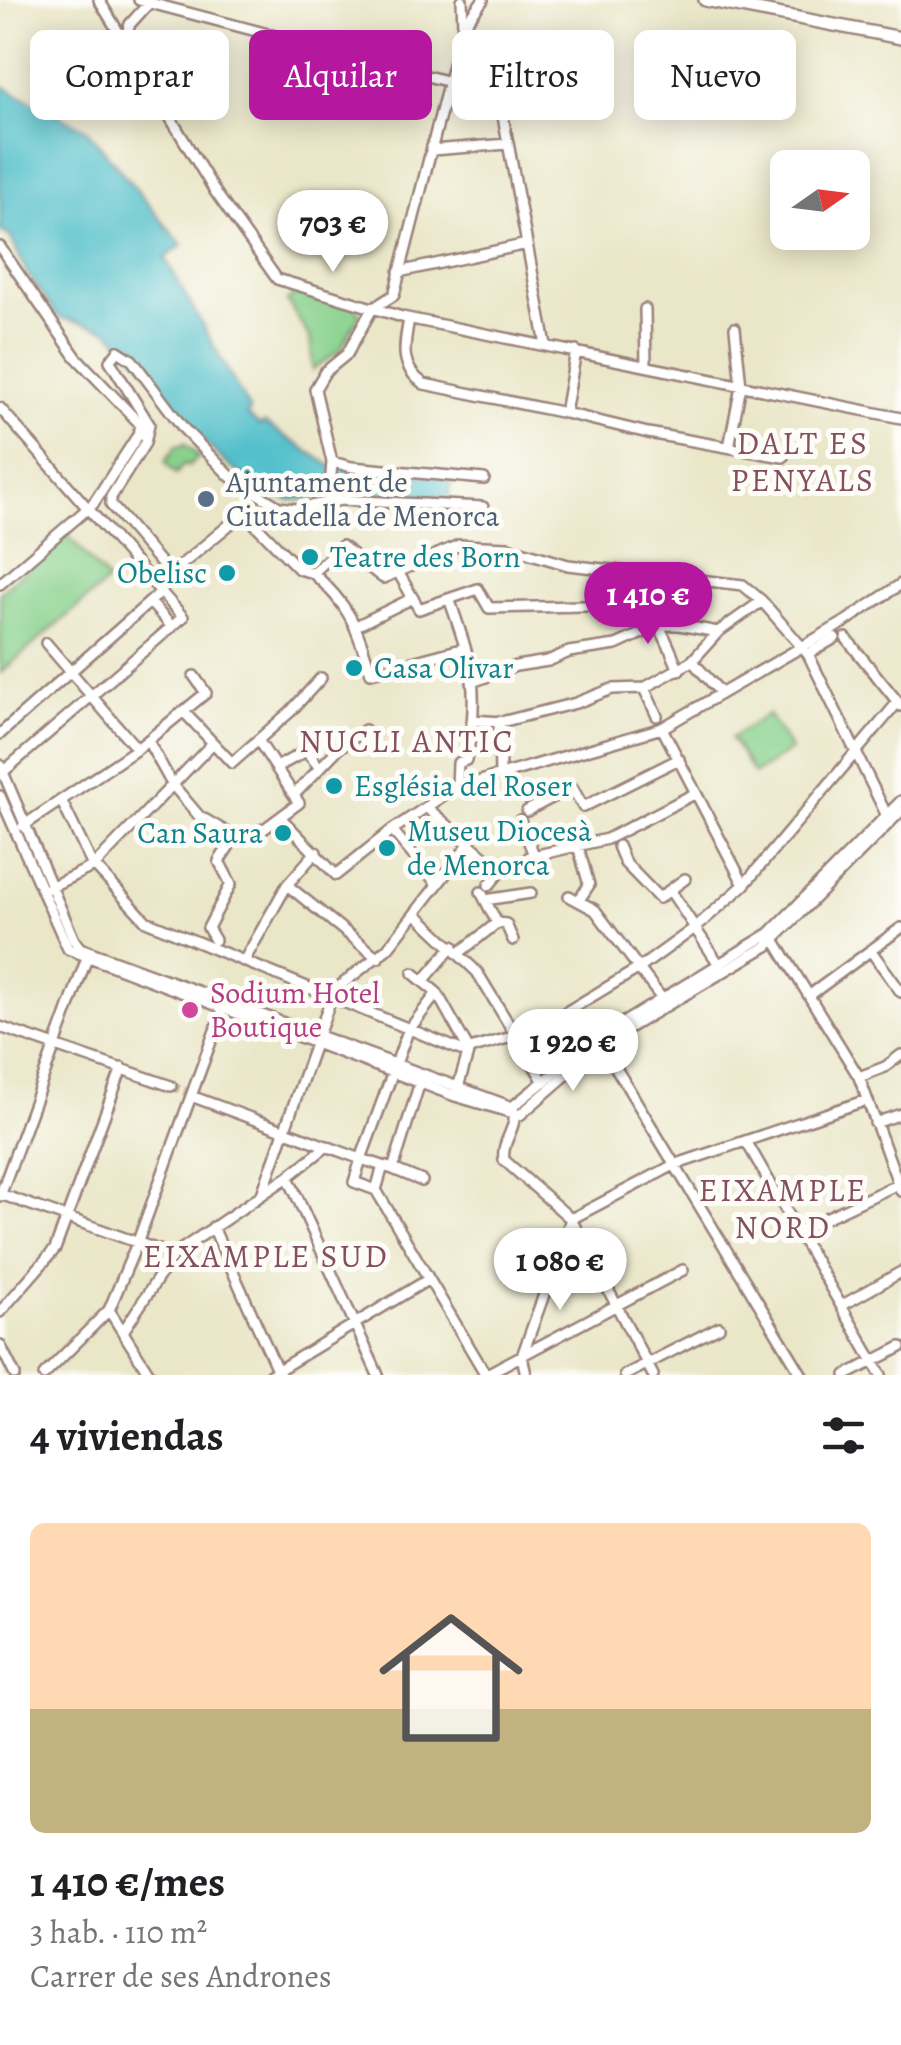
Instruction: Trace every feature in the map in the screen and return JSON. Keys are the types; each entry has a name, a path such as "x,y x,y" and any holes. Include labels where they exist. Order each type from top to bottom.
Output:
{"main road":[{"path":"705,0 901,38"}],"street":[{"path":"100,0 117,30"},
{"path":"138,0 499,95 546,345"},
{"path":"462,0 463,26 394,295 406,318 403,352 414,377 424,384 648,433 783,457"},
{"path":"463,26 483,0"},
{"path":"128,30 150,2"},
{"path":"172,120 277,279 406,318 901,418"},
{"path":"432,150 508,144"},
{"path":"399,272 527,244"},
{"path":"0,247 76,357 140,424 118,470 89,508 0,584"},
{"path":"330,499 331,464 315,390 325,372 347,354 372,309 394,295"},
{"path":"645,309 646,366"},
{"path":"729,448 741,386 735,328"},
{"path":"170,574 111,505 111,497 145,443 149,424 110,361 118,351 141,370 184,429 231,477 279,507 296,508 330,499 483,507"},
{"path":"565,413 576,351"},
{"path":"0,408 183,617 2,768 64,944 456,1093"},
{"path":"331,464 484,479"},
{"path":"0,734 150,602 170,574 241,515 253,521 300,569 314,573 340,596 356,626 371,673 466,648"},
{"path":"314,573 342,546 383,578 459,545 508,548 568,566 743,585 804,650 887,816"},
{"path":"397,570 418,609 478,589 489,608 633,605 647,610 660,624 679,670"},
{"path":"838,635 844,623 901,584"},
{"path":"356,626 412,598"},
{"path":"450,601 475,681 473,720 466,760 458,763 457,787"},
{"path":"473,720 499,721 576,703 612,689 644,688 692,661 718,632 762,601"},
{"path":"150,602 172,627"},
{"path":"281,818 336,875 392,830 457,787 662,728 721,692 850,630 844,623"},
{"path":"475,681 570,652 616,645 660,624 718,632"},
{"path":"62,800 94,866 146,921 408,1031 456,1050 469,1050 517,1038 641,967 744,886 855,751 900,704 838,635"},
{"path":"46,643 137,749"},
{"path":"692,661 721,692"},
{"path":"14,829 137,749 184,712 206,692 194,676"},
{"path":"184,712 232,762 321,678"},
{"path":"644,688 657,716"},
{"path":"499,721 500,776"},
{"path":"662,728 744,886"},
{"path":"294,795 338,748 365,730"},
{"path":"214,940 208,928 231,884 220,861 235,837 264,829 298,803 258,740"},
{"path":"148,741 172,784 199,816 235,837"},
{"path":"46,889 94,866 213,743"},
{"path":"278,767 306,751 320,768"},
{"path":"678,759 583,807 572,788 522,815 532,856 615,840 696,792"},
{"path":"10,790 0,796 46,889"},
{"path":"772,936 901,801"},
{"path":"426,807 468,844 506,867 482,892"},
{"path":"653,1375 571,1219 504,1160 502,1149 516,1112 544,1082 600,1041 772,936 901,811"},
{"path":"875,838 875,830 887,816"},
{"path":"392,830 437,884"},
{"path":"615,840 625,862 659,898 684,879"},
{"path":"262,1194 331,999 341,984 378,958 468,844"},
{"path":"578,846 590,885 574,898 594,910 664,1002"},
{"path":"244,961 287,884 316,852"},
{"path":"287,884 378,958"},
{"path":"670,890 722,968"},
{"path":"482,892 532,893"},
{"path":"482,892 497,924"},
{"path":"415,913 477,972 544,1082"},
{"path":"424,980 456,950 497,924 506,924 513,940"},
{"path":"810,995 901,928"},
{"path":"772,936 859,1077 900,1188 798,1230"},
{"path":"870,951 901,992"},
{"path":"84,953 56,1046 0,1195 173,1254"},
{"path":"414,973 437,993 469,1050 456,1093"},
{"path":"437,993 408,1031 354,1182 376,1190 486,1375 683,1270"},
{"path":"44,1375 109,1310 138,1242 224,1005"},
{"path":"0,1027 171,1086"},
{"path":"516,1112 600,1041"},
{"path":"600,1041 802,1375"},
{"path":"859,1077 885,1068 901,1056"},
{"path":"0,1312 55,1249 122,1068"},
{"path":"395,1069 420,1082 516,1112"},
{"path":"376,1190 420,1082"},
{"path":"190,1093 422,1181"},
{"path":"526,1375 522,1356 571,1219 674,1165 867,1100"},
{"path":"875,1123 901,1114"},
{"path":"746,1141 882,1375"},
{"path":"124,1330 173,1254 327,1146"},
{"path":"288,1177 378,1375"},
{"path":"213,1227 276,1374 429,1279"},
{"path":"841,1306 901,1272"},
{"path":"109,1310 150,1375"},
{"path":"625,1375 719,1327"},
{"path":"846,1375 901,1347"},
{"path":"2,1349 11,1375"}],"green space":[{"path":"298,291 355,305 360,314 341,349 313,370 310,338 287,301"},
{"path":"184,443 199,457 188,466 184,464 176,474 165,462 177,445 181,447"},
{"path":"67,534 108,581 0,673 0,592"},
{"path":"768,714 791,750 754,774 731,738"}],"water":[{"path":"0,85 30,101 30,120 68,120 87,130 182,245 165,258 250,411 247,415 331,466 451,478 449,500 396,494 288,500 263,491 187,426 150,373 108,330 58,317 27,273 10,236 0,231"}],"tunnel":[{"path":"171,1086 187,1092"}],"place":[{"name":"Ajuntament de Ciutadella de Menorca","path":"206,499"},
{"name":"Teatre des Born","path":"310,557"},
{"name":"Obelisc","path":"227,573"},
{"name":"Casa Olivar","path":"354,668"},
{"name":"Església del Roser","path":"334,786"},
{"name":"Can Saura","path":"283,833"},
{"name":"Museu Diocesà de Menorca","path":"387,848"},
{"name":"Sodium Hotel Boutique","path":"190,1010"}],"district":[{"name":"DALT ES PENYALS","path":"803,462"},
{"name":"NUCLI ANTIC","path":"407,741"},
{"name":"EIXAMPLE NORD","path":"783,1208"},
{"name":"EIXAMPLE SUD","path":"266,1256"}]}
